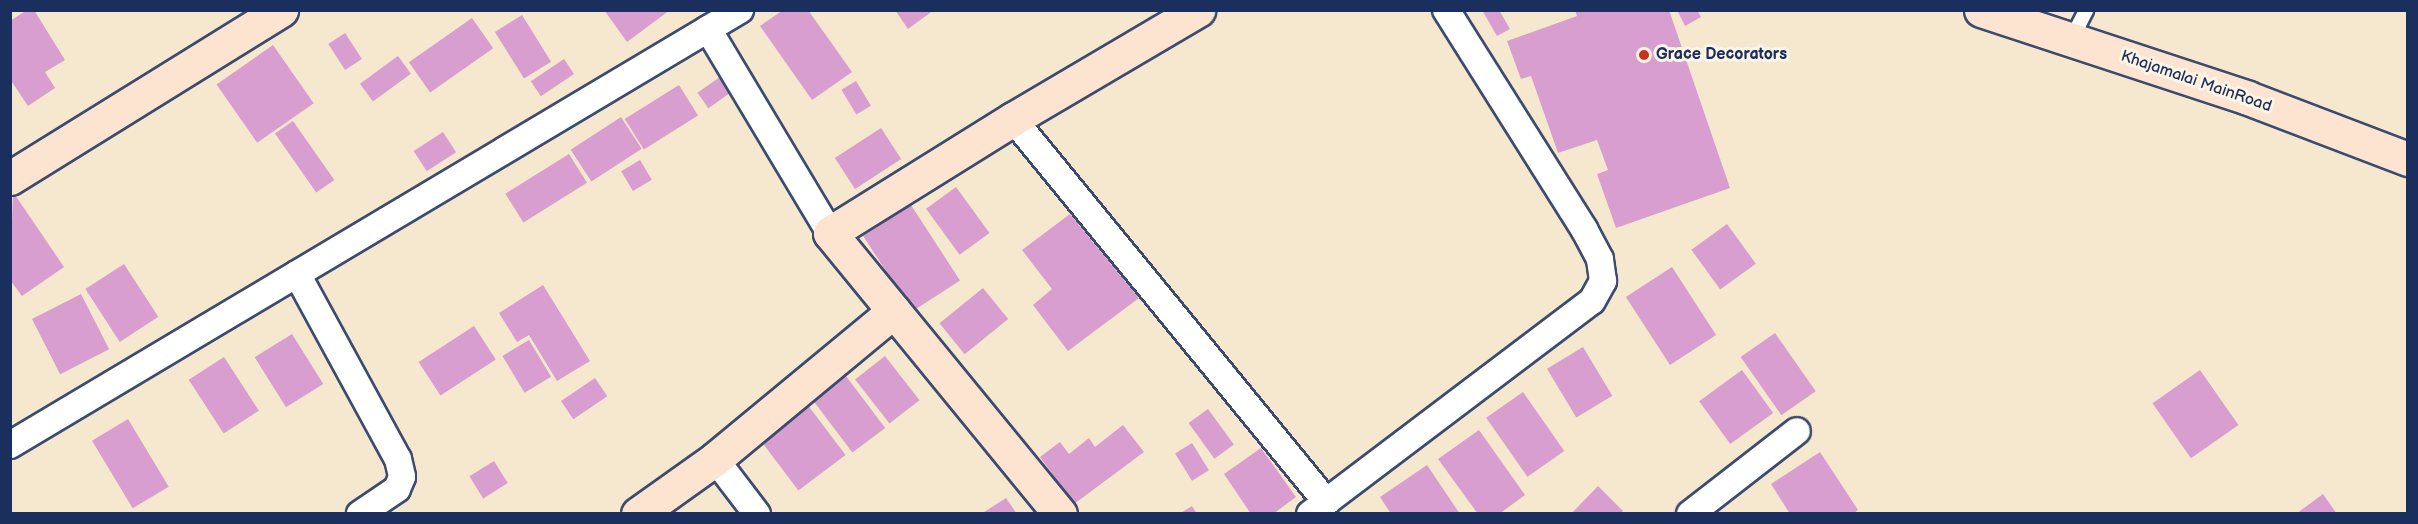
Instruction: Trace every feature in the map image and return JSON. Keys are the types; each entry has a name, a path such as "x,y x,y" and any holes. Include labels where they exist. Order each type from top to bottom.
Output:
{"street":[{"path":"10,178 281,10"},
{"path":"10,445 740,10"},
{"path":"830,233 1013,119 1198,10"},
{"path":"1013,119 1318,508 1592,301 1603,281 1600,259 1584,230 1446,10"},
{"name":"Khajamalai MainRoad","path":"1981,10 2248,98 2408,159"},
{"path":"708,29 830,233 1060,513"},
{"path":"297,274 398,459 402,477 397,489 360,513"},
{"path":"638,513 716,459 894,311"},
{"path":"1690,513 1797,431"},
{"path":"716,459 757,513"}],"lane":[{"path":"2071,40 2086,10"}],"building":[{"path":"27,10 34,10 65,60 45,72 55,88 28,106 10,79 10,21"},
{"path":"604,10 670,10 627,42"},
{"path":"783,10 808,10 852,72 812,100 760,26"},
{"path":"895,10 934,10 908,29"},
{"path":"1482,10 1499,10 1510,29 1497,36"},
{"path":"1575,10 1669,10 1730,188 1616,228 1597,174 1608,170 1597,140 1558,153 1531,76 1521,79 1507,41 1577,16"},
{"path":"1677,10 1697,10 1701,17 1685,26"},
{"path":"522,15 551,62 524,79 495,32"},
{"path":"472,18 493,48 430,92 409,62"},
{"path":"345,33 362,59 345,70 328,44"},
{"path":"273,45 314,103 257,143 216,85"},
{"path":"398,56 411,74 373,101 360,84"},
{"path":"564,59 574,74 541,96 531,81"},
{"path":"727,72 738,88 708,108 698,93"},
{"path":"856,81 871,106 856,115 841,90"},
{"path":"679,85 698,116 644,149 625,119"},
{"path":"621,117 642,149 591,182 571,150"},
{"path":"293,121 334,180 316,193 275,134"},
{"path":"881,128 901,159 855,189 835,158"},
{"path":"443,132 456,152 427,171 414,151"},
{"path":"569,154 587,183 523,223 505,194"},
{"path":"640,160 652,180 633,191 621,171"},
{"path":"956,187 990,233 960,255 926,209"},
{"path":"13,192 64,267 22,296 10,280"},
{"path":"911,205 960,280 912,312 863,236"},
{"path":"1070,214 1139,298 1068,351 1033,305 1052,289 1022,250"},
{"path":"1727,224 1756,264 1720,290 1691,250"},
{"path":"124,264 158,317 120,342 85,289"},
{"path":"1672,267 1716,335 1670,365 1626,297"},
{"path":"543,285 590,361 557,381 529,335 517,342 499,313"},
{"path":"983,288 1008,319 965,354 939,323"},
{"path":"81,294 109,349 60,374 32,319"},
{"path":"474,326 496,360 440,395 419,362"},
{"path":"1775,333 1816,391 1781,415 1741,357"},
{"path":"292,334 323,384 286,407 255,357"},
{"path":"529,340 551,377 525,393 502,356"},
{"path":"1583,347 1612,396 1576,417 1547,369"},
{"path":"885,356 919,400 890,424 855,379"},
{"path":"224,357 259,411 224,434 189,380"},
{"path":"1742,370 1773,413 1730,444 1699,401"},
{"path":"2200,370 2238,425 2191,458 2152,403"},
{"path":"846,376 885,428 852,453 813,401"},
{"path":"595,378 607,396 573,419 561,401"},
{"path":"1523,392 1564,451 1527,477 1486,418"},
{"path":"807,404 846,455 798,491 760,440"},
{"path":"1208,409 1234,445 1214,459 1189,423"},
{"path":"128,419 169,487 133,508 92,441"},
{"path":"1123,425 1144,452 1074,504 1040,457 1060,442 1069,454 1089,438 1095,447"},
{"path":"1479,430 1525,495 1499,514 1478,514 1438,459"},
{"path":"1192,443 1209,470 1192,481 1175,454"},
{"path":"1261,448 1296,497 1273,514 1251,514 1224,474"},
{"path":"1820,452 1858,510 1853,514 1790,514 1771,484"},
{"path":"494,461 508,483 483,498 469,476"},
{"path":"1427,465 1460,514 1391,514 1380,497"},
{"path":"1598,486 1623,511 1620,514 1571,514"},
{"path":"2323,494 2337,514 2296,514"},
{"path":"1006,498 1017,514 981,514"},
{"path":"1192,506 1197,514 1179,514"}],"place":[{"name":"Grace Decorators","path":"1644,55"}]}
